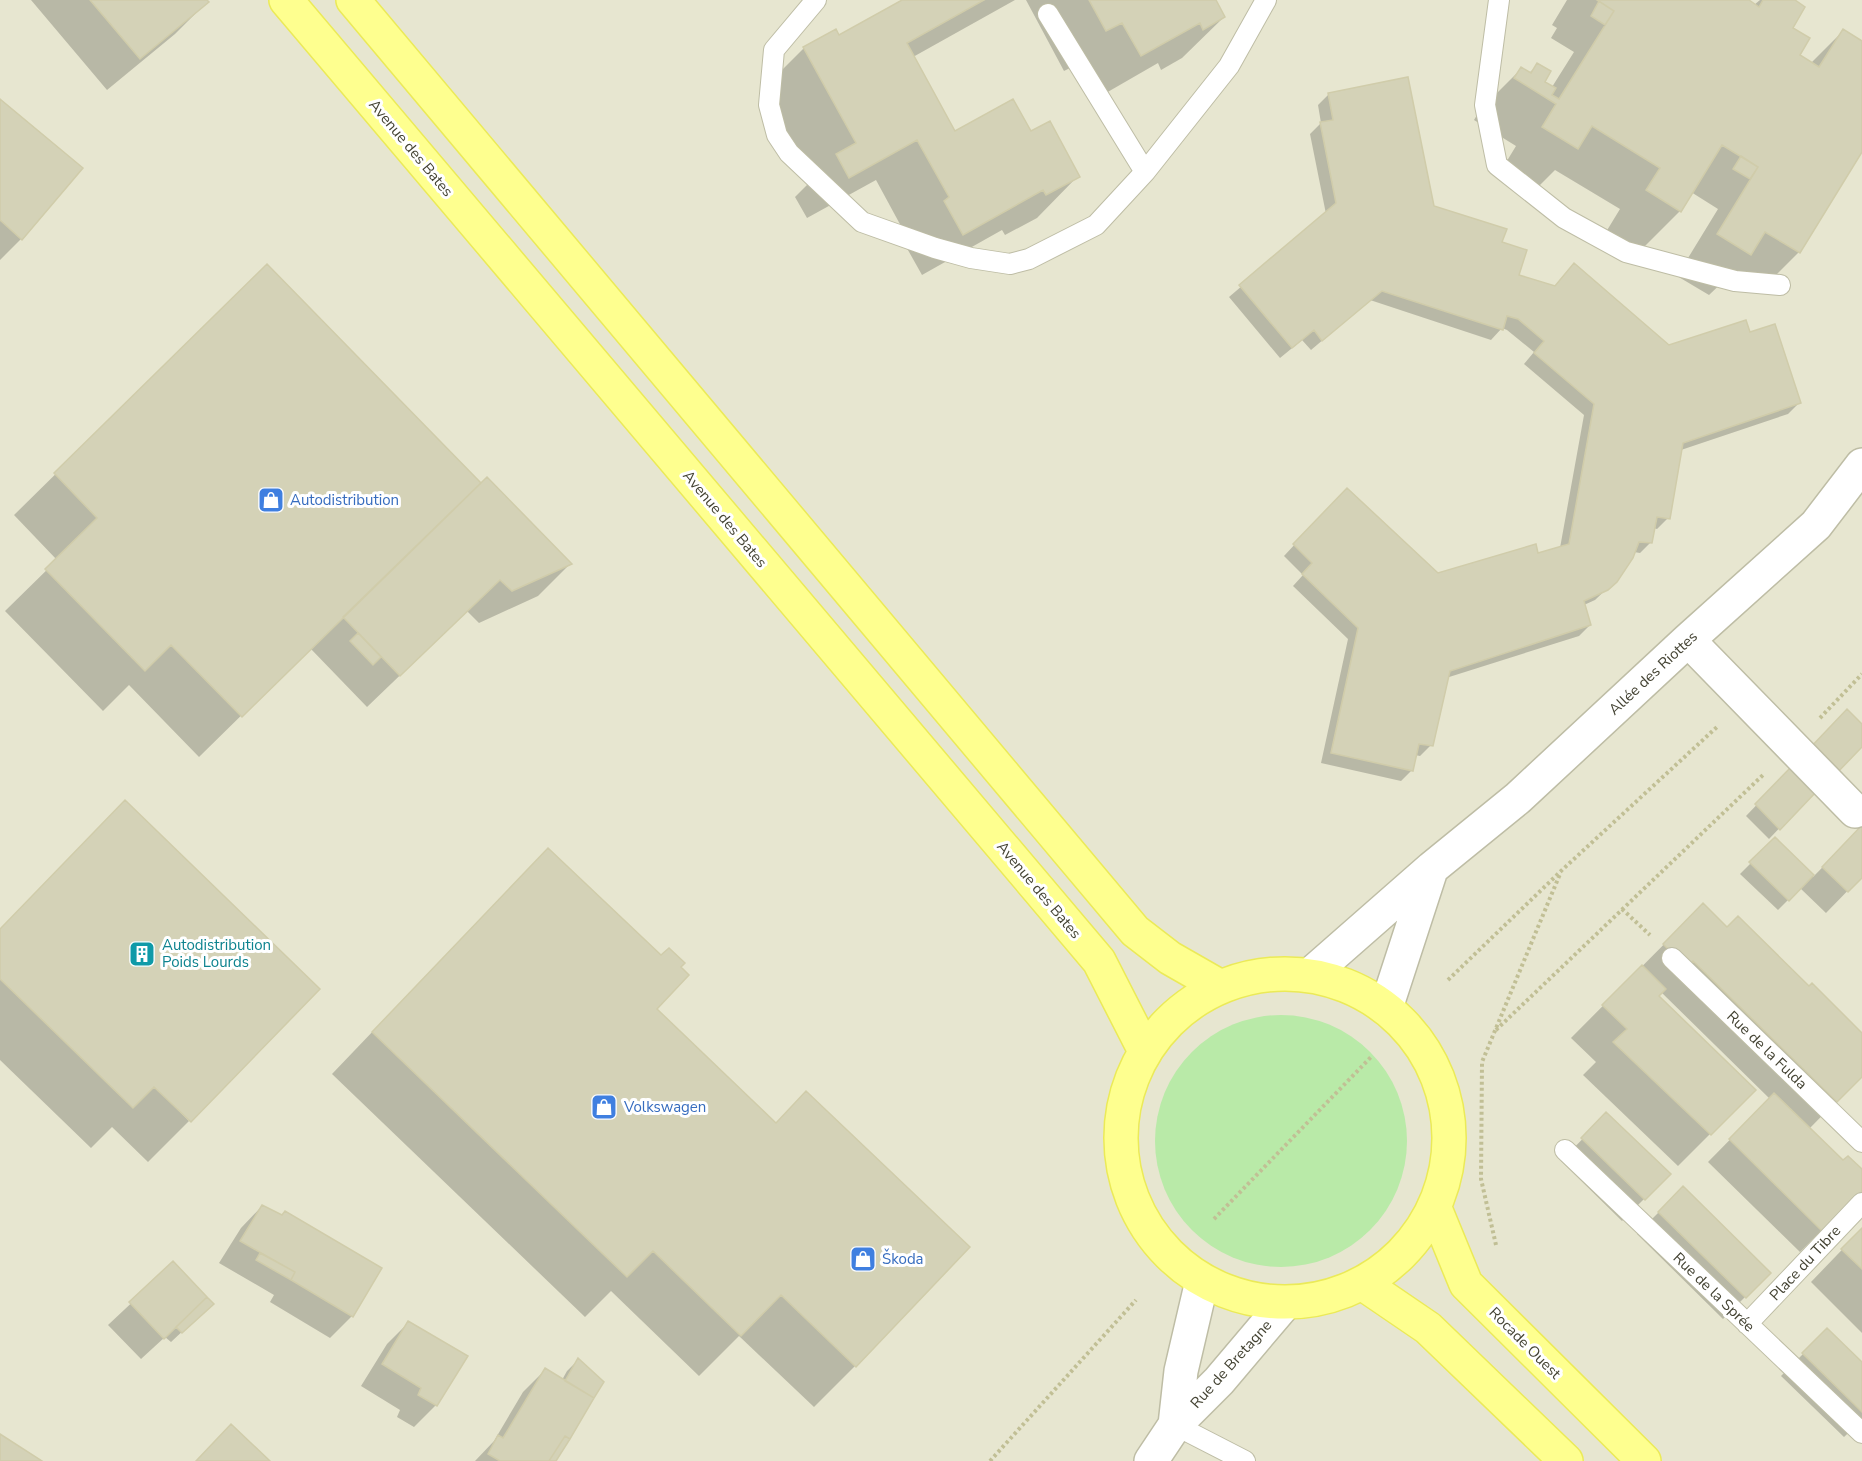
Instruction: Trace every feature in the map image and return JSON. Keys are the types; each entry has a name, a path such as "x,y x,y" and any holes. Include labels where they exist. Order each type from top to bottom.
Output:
{"main road":[{"name":"Avenue des Bates","path":"286,0 1099,961 1145,1050"},
{"path":"353,0 1135,931 1170,958 1219,986"},
{"path":"1264,974 1310,975 1351,986 1386,1008 1417,1040 1438,1078 1448,1120 1447,1164 1434,1206 1416,1237 1392,1263 1362,1283 1325,1298 1285,1303 1242,1297 1202,1281 1161,1247 1133,1203 1120,1152 1125,1099 1145,1050 1160,1030 1177,1013 1219,986 1264,974"},
{"name":"Rocade Ouest","path":"1434,1206 1466,1284 1644,1461"},
{"path":"1362,1283 1428,1328 1566,1461"}],"street":[{"name":"Allée des Riottes","path":"1310,975 1432,868 1518,798 1816,525 1862,465"},
{"path":"1688,640 1855,811"},
{"path":"1386,1008 1432,868"},
{"name":"Rue de Bretagne","path":"1176,1425 1181,1371 1202,1281"},
{"name":"Rue de Bretagne","path":"1151,1461 1176,1425 1219,1381 1285,1303"}],"lane":[{"path":"816,0 774,50 769,105 777,135 789,153 862,222 962,256 1010,264 1029,259 1096,225 1145,172 1229,66 1266,0"},
{"path":"1499,0 1485,105 1497,165 1564,218 1626,252 1735,281 1780,285"},
{"path":"1048,14 1145,172"},
{"name":"Rue de la Fulda","path":"1672,958 1862,1142"},
{"name":"Rue de la Sprée","path":"1565,1150 1862,1433"},
{"name":"Place du Tibre","path":"1747,1324 1862,1203"},
{"path":"1176,1425 1245,1461"}],"path":[{"path":"1496,1030 1792,747 1862,674"},
{"path":"1448,980 1561,871 1719,725"},
{"path":"1498,1255 1481,1179 1482,1062 1561,871"},
{"path":"1214,1219 1371,1057"},
{"path":"990,1461 1136,1300"}],"shaded area":[{"path":"0,0 1862,0 1862,1461 0,1461"}],"green space":[{"path":"1269,1015 1293,1015 1318,1020 1341,1030 1361,1043 1379,1061 1392,1081 1402,1104 1407,1141 1405,1166 1398,1189 1379,1221 1361,1239 1341,1252 1318,1262 1293,1267 1269,1267 1244,1262 1221,1252 1201,1239 1183,1221 1170,1201 1160,1178 1155,1153 1155,1129 1160,1104 1170,1081 1183,1061 1201,1043 1221,1030 1244,1020"}],"building":[{"path":"90,0 207,0 209,2 140,59"},
{"path":"902,0 984,0 907,43 955,131 1013,99 1031,131 1050,121 1080,177 1046,195 1043,190 963,235 944,201 949,197 917,140 849,178 836,154 856,143 803,47 836,29 839,35"},
{"path":"1089,0 1216,0 1225,17 1203,30 1200,23 1141,56 1122,23 1106,31"},
{"path":"1597,0 1749,0 1759,7 1763,0 1795,0 1805,7 1793,28 1810,38 1800,55 1819,67 1843,29 1862,41 1862,152 1800,253 1765,232 1751,255 1717,234 1758,167 1722,145 1681,212 1646,190 1660,168 1592,126 1578,149 1542,127 1556,104 1514,78 1521,67 1531,73 1537,63 1551,71 1545,82 1556,88 1552,95 1559,99 1614,11"},
{"path":"1599,1 1614,11 1605,25 1591,16"},
{"path":"1408,77 1434,206 1507,229 1502,242 1527,250 1519,275 1555,286 1574,263 1669,345 1746,320 1750,332 1775,324 1801,403 1683,443 1670,519 1657,517 1652,543 1639,542 1633,558 1617,582 1608,590 1584,601 1591,625 1450,671 1433,746 1419,744 1413,771 1331,753 1358,628 1302,574 1312,563 1293,544 1347,488 1438,573 1536,544 1538,553 1569,544 1594,404 1534,353 1544,341 1518,319 1507,316 1503,330 1382,291 1322,341 1314,330 1292,348 1239,285 1336,203 1320,122 1333,120 1328,93"},
{"path":"0,99 83,168 22,240 0,220"},
{"path":"1741,156 1758,167 1750,179 1733,169"},
{"name":"Autodistribution","path":"267,264 481,483 242,717 171,645 145,671 45,569 97,518 54,473"},
{"path":"487,477 572,564 512,591 500,580 400,676 343,617"},
{"path":"358,633 381,657 373,665 350,641"},
{"path":"1847,709 1862,724 1862,747 1835,775 1809,749"},
{"path":"1791,767 1816,792 1780,830 1755,804"},
{"name":"Autodistribution Poids Lourds","path":"125,800 320,989 191,1122 154,1087 133,1108 0,979 0,929"},
{"path":"1862,825 1862,878 1848,892 1822,867"},
{"path":"1775,837 1814,875 1789,901 1749,862"},
{"name":"Volkswagen","path":"548,848 661,955 669,948 685,963 681,967 689,975 657,1009 776,1123 806,1091 970,1247 856,1367 781,1295 741,1336 653,1251 627,1277 372,1032"},
{"path":"1703,903 1727,927 1738,916 1809,986 1812,983 1862,1033 1862,1077 1837,1102 1693,961 1687,968 1663,944"},
{"path":"1642,965 1666,989 1659,996 1756,1090 1711,1135 1613,1042 1627,1029 1602,1005"},
{"path":"1774,1093 1843,1160 1848,1156 1862,1169 1862,1192 1823,1232 1729,1139"},
{"path":"1606,1112 1671,1174 1645,1200 1581,1138"},
{"path":"1683,1186 1771,1273 1746,1298 1658,1212"},
{"path":"262,1205 282,1215 285,1211 382,1268 353,1317 291,1280 295,1272 240,1241"},
{"path":"1862,1228 1862,1269 1841,1249"},
{"path":"260,1253 295,1272 291,1280 256,1260"},
{"path":"173,1261 207,1297 164,1339 129,1302"},
{"path":"207,1297 214,1304 182,1333 176,1327"},
{"path":"408,1321 468,1356 437,1406 418,1395 421,1388 382,1364"},
{"path":"1827,1328 1862,1362 1862,1412 1802,1353"},
{"path":"578,1358 604,1382 594,1398 565,1381"},
{"path":"545,1368 594,1398 570,1439 565,1436 549,1461 500,1461 488,1454 498,1435 503,1438"},
{"path":"231,1424 270,1461 196,1461"},
{"path":"0,1434 42,1461 0,1461"},
{"path":"565,1436 570,1439 556,1461 549,1461"}],"place":[{"name":"Autodistribution","path":"271,500"},
{"name":"Autodistribution Poids Lourds","path":"142,954"},
{"name":"Volkswagen","path":"604,1107"},
{"name":"Škoda","path":"863,1259"}]}
